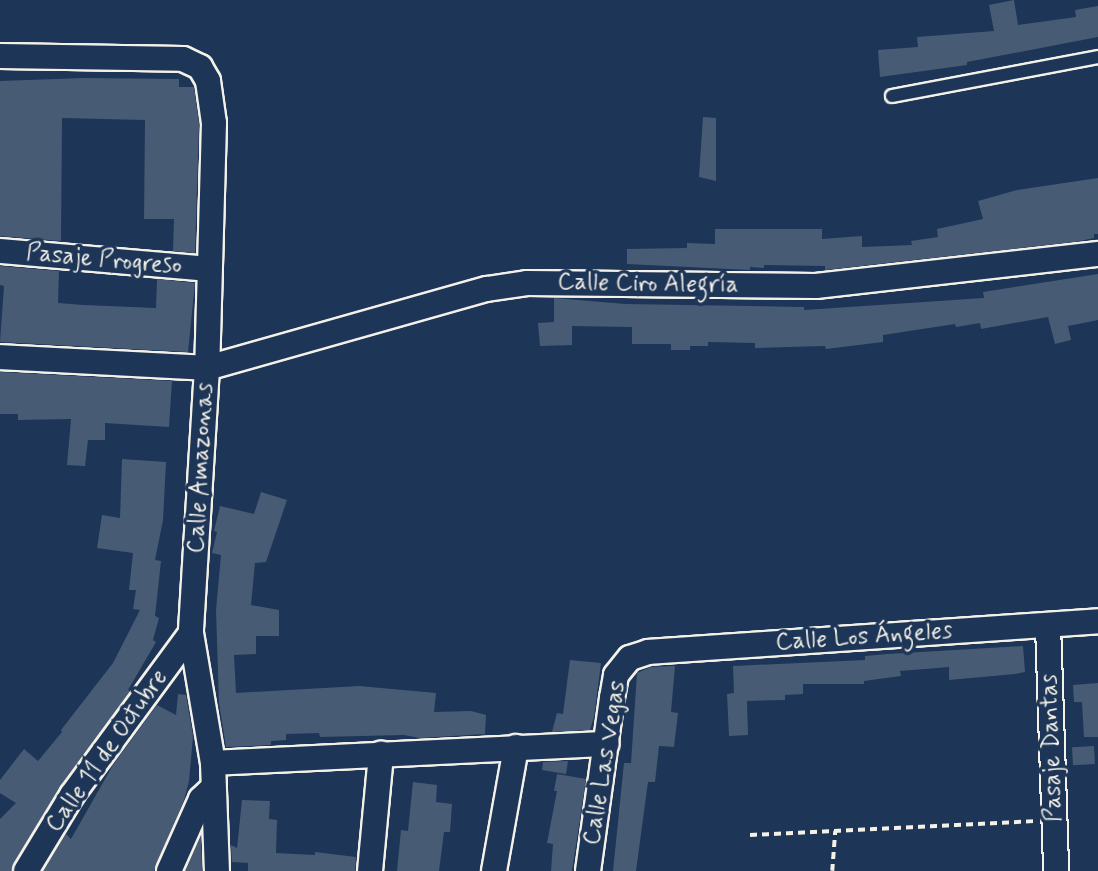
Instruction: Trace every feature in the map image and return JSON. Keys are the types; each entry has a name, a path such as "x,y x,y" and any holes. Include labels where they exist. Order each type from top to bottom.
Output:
{"street":[{"name":"Calle Amazonas","path":"0,56 183,59 200,67 208,81 214,123 206,368 191,632 213,762 217,871"},
{"name":"Pasaje Progreso","path":"0,251 209,269"},
{"name":"Calle Ciro Alegría","path":"0,357 206,368 487,289 527,283 816,286 1098,254"},
{"name":"Calle Los Ángeles","path":"630,658 648,652 1098,621"},
{"name":"Pasaje Dantas","path":"1048,625 1056,871"},
{"name":"Calle 11 de Octubre","path":"26,871 72,795 191,632"},
{"name":"Calle Las Vegas","path":"588,871 617,675 630,658"},
{"path":"213,762 607,744"},
{"path":"494,871 516,747"},
{"path":"370,871 381,754"},
{"path":"169,871 201,799 213,788"}],"lane":[{"path":"892,96 1098,57"}],"path":[{"path":"750,835 1054,820"},
{"path":"832,871 835,830"}],"building":[{"path":"1014,0 1018,25 1076,17 1075,10 1098,6 1098,37 967,62 967,65 880,77 878,50 918,47 917,37 994,31 989,5"},
{"path":"179,79 179,87 194,87 199,124 195,253 173,251 174,219 144,219 145,120 62,118 61,241 0,236 0,81"},
{"path":"703,117 716,118 716,181 699,177"},
{"path":"1098,178 1098,234 1094,234 1094,238 1075,242 825,270 825,266 764,265 764,268 750,267 750,270 627,264 627,249 687,248 687,243 715,244 715,229 822,229 822,239 862,236 862,247 912,245 911,241 938,237 937,229 983,219 978,201 1017,190"},
{"path":"0,266 59,271 58,303 156,308 157,279 195,283 188,352 0,342 4,286 0,285"},
{"path":"1098,274 1098,320 1068,326 1071,340 1055,344 1048,317 981,329 980,323 956,327 955,324 883,335 883,342 826,349 825,346 755,348 755,343 708,342 708,346 690,346 690,350 671,350 671,344 632,344 632,327 572,326 572,345 540,346 538,323 554,322 554,298 625,304 804,307 804,310 984,298 983,292"},
{"path":"0,372 172,381 169,427 105,423 105,440 88,440 85,466 67,465 71,419 18,420 18,414 0,414"},
{"path":"122,459 166,462 163,520 155,560 161,561 155,616 159,618 153,640 156,642 128,690 130,691 53,798 11,871 0,871 0,819 16,803 0,793 0,780 24,749 38,761 62,732 113,663 140,610 133,609 136,590 129,590 133,553 97,548 102,515 120,518"},
{"path":"261,492 287,500 266,562 255,563 251,605 279,610 279,636 256,636 256,654 234,655 236,693 359,686 436,693 434,712 471,711 486,715 485,734 420,738 404,735 320,737 319,733 286,734 286,740 271,741 271,745 226,747 219,703 216,610 221,555 212,553 217,532 214,531 220,506 254,514"},
{"path":"1023,646 1025,672 1015,674 949,680 949,667 900,671 901,676 864,681 864,684 803,684 803,694 785,695 785,700 747,701 748,735 729,736 727,694 734,693 733,666 865,660 865,656 887,654"},
{"path":"570,660 601,663 594,717 590,730 552,732 557,713 563,714"},
{"path":"675,666 671,712 678,713 674,747 659,746 655,782 648,782 636,871 613,871 624,763 631,763 637,673 651,667"},
{"path":"1098,683 1098,737 1084,737 1082,702 1074,702 1073,685"},
{"path":"178,694 186,695 193,736 189,781 184,800 154,871 43,871 66,834 71,839 113,765 157,705 176,715"},
{"path":"1094,746 1095,764 1073,765 1072,747"},
{"path":"568,761 566,774 542,770 543,762"},
{"path":"557,774 586,779 572,871 551,871 553,844 547,843 557,791 554,791"},
{"path":"413,782 437,785 436,802 452,804 450,832 444,832 439,871 397,871 401,830 408,831"},
{"path":"242,800 270,801 269,819 277,820 276,853 315,855 315,852 356,857 355,871 248,871 248,863 232,862 231,845 237,848"},
{"path":"201,836 202,871 185,871"}]}
